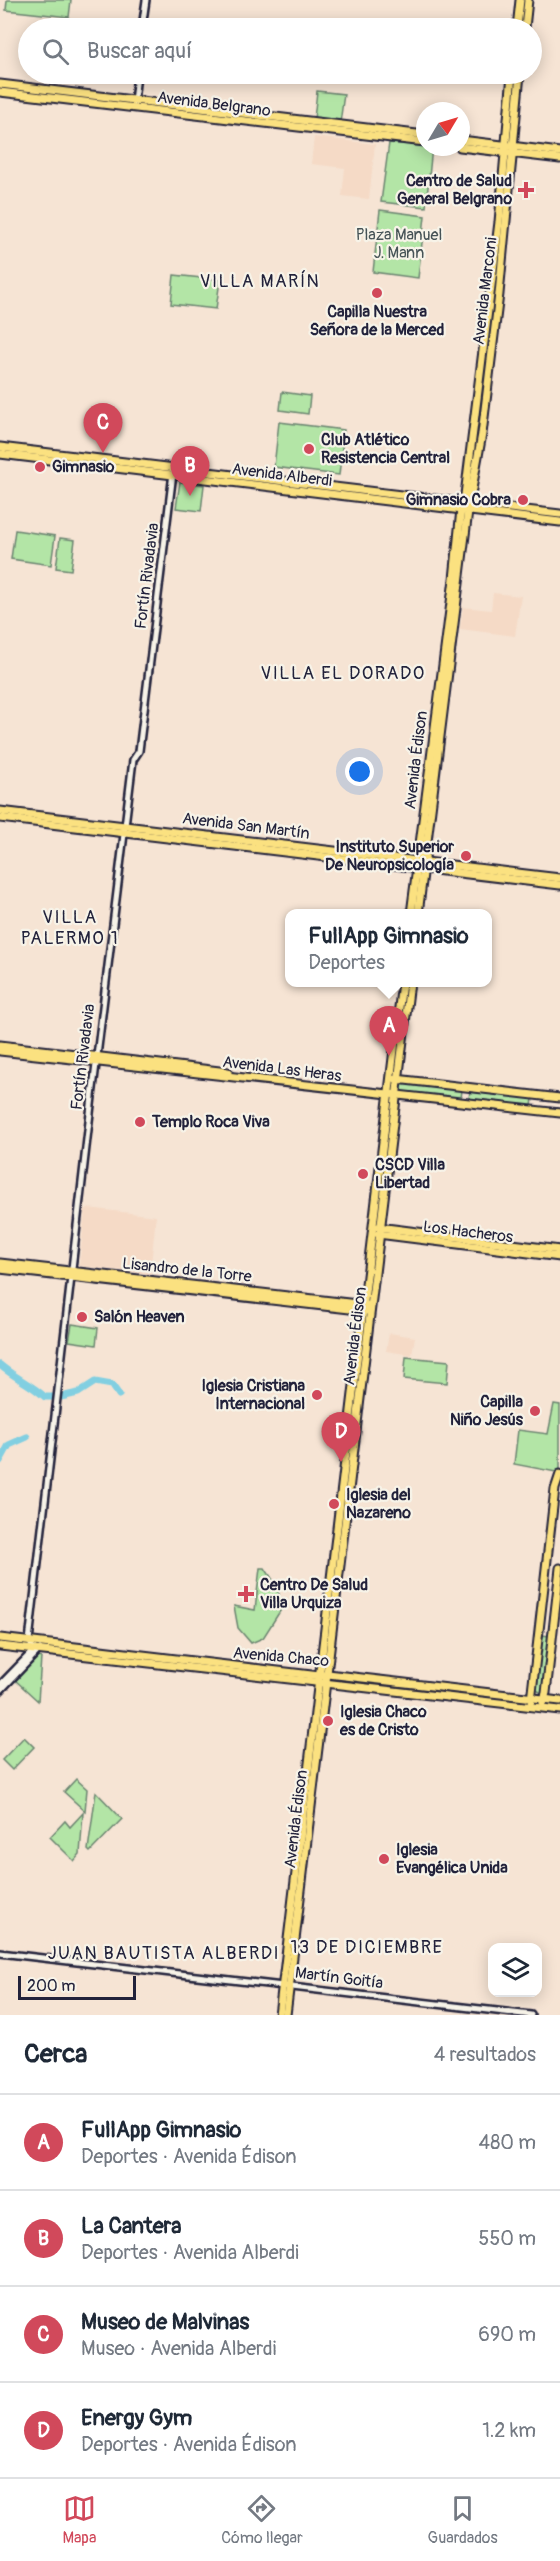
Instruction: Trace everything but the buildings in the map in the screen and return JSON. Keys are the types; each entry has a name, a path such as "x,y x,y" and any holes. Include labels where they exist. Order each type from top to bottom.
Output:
{"main road":[{"path":"518,18 520,0"},
{"path":"526,18 528,0"},
{"name":"Avenida Belgrano","path":"0,84 133,104 416,141"},
{"name":"Avenida Marconi","path":"509,149 512,84"},
{"name":"Avenida Marconi","path":"466,507 519,84"},
{"name":"Avenida Belgrano","path":"0,92 416,134"},
{"path":"470,142 560,159"},
{"path":"470,147 560,152"},
{"name":"Avenida Alberdi","path":"0,447 173,472"},
{"name":"Avenida Alberdi","path":"0,454 466,507 560,522"},
{"name":"Avenida Alberdi","path":"466,507 560,514"},
{"name":"Avenida Édison","path":"418,909 435,720 466,507"},
{"name":"Avenida San Martín","path":"0,811 560,885"},
{"name":"Avenida San Martín","path":"0,818 123,829"},
{"name":"Avenida Édison","path":"412,909 421,865"},
{"name":"Avenida San Martín","path":"421,865 560,878"},
{"name":"Avenida Édison","path":"377,1231 397,1095 395,1079 402,987"},
{"name":"Avenida Édison","path":"279,2015 286,1986 368,1308 389,1093 395,1079 409,987"},
{"name":"Avenida Las Heras","path":"0,1045 96,1059 560,1113"},
{"name":"Avenida Las Heras","path":"0,1051 96,1059"},
{"path":"395,1079 560,1098"},
{"name":"Los Hacheros","path":"377,1231 560,1250"},
{"name":"Los Hacheros","path":"377,1231 560,1257"},
{"name":"Lisandro de la Torre","path":"0,1263 72,1274 368,1308"},
{"name":"Lisandro de la Torre","path":"0,1269 72,1274"},
{"path":"560,1474 555,1489 530,1698 536,1708 545,1700 560,1568"},
{"name":"Avenida Chaco","path":"0,1638 29,1641 40,1647"},
{"name":"Avenida Chaco","path":"0,1646 40,1647 323,1679 560,1701"},
{"name":"Avenida Chaco","path":"323,1679 560,1710"},
{"name":"Avenida Édison","path":"286,1986 286,2015"}],"street":[{"path":"143,18 146,0"},
{"path":"133,104 136,84"},
{"name":"Fortín Rivadavia","path":"29,1641 123,829 133,760 139,751 173,472"},
{"path":"0,1685 40,1647"},
{"path":"0,1691 40,1647"},
{"name":"Martín Goitía","path":"0,1953 531,2015"}],"shaded area":[{"path":"314,137 375,144 369,199 342,196 345,168 311,164"},
{"path":"493,593 521,596 515,636 460,629 463,607 491,610"},
{"path":"88,1208 156,1216 150,1274 79,1266 85,1210"},
{"path":"389,1333 415,1337 412,1355 386,1351"}],"green space":[{"path":"7,0 71,0 69,17 6,10"},
{"path":"317,91 344,94 340,123 314,119"},
{"path":"389,143 416,146 416,156 431,156 426,207 381,202"},
{"name":"Plaza Manuel J. Mann","path":"380,210 425,216 418,278 373,272"},
{"path":"174,275 220,280 216,309 171,304"},
{"path":"282,392 310,396 308,414 280,410"},
{"name":"Club Atlético Resistencia Central","path":"279,422 344,430 339,475 274,467"},
{"path":"180,482 204,485 201,511 176,508"},
{"path":"15,530 55,536 51,565 11,559"},
{"path":"60,538 75,540 71,570 56,568"},
{"path":"400,1083 462,1090 461,1099 399,1091"},
{"path":"470,1090 533,1098 532,1107 469,1099"},
{"path":"72,1324 98,1328 96,1345 69,1341"},
{"path":"406,1357 449,1361 447,1383 404,1379"},
{"path":"554,1404 560,1405 560,1469 556,1472 514,1464 518,1430 548,1434"},
{"path":"260,1568 265,1568 277,1586 282,1608 263,1638 251,1643 238,1628 234,1606 255,1610"},
{"path":"542,1635 549,1636 542,1693 534,1689"},
{"path":"37,1656 41,1658 38,1701 15,1680"},
{"path":"24,1737 34,1747 12,1770 2,1760"},
{"path":"76,1779 87,1789 85,1811 64,1792"},
{"path":"96,1792 122,1819 90,1852 88,1850"},
{"path":"83,1813 80,1854 74,1861 50,1837 65,1821 70,1827"}],"waterway":[{"path":"0,1365 45,1397 54,1397"},
{"path":"61,1397 78,1393 95,1382 112,1385 119,1395"},
{"path":"0,1461 9,1445 27,1437"}],"place":[{"name":"Centro de Salud General Belgrano","path":"526,190"},
{"name":"Capilla Nuestra Señora de la Merced","path":"377,293"},
{"name":"Club Atlético Resistencia Central","path":"309,449"},
{"name":"Museo de Malvinas","path":"103,453"},
{"name":"Gimnasio","path":"40,467"},
{"name":"La Cantera","path":"190,496"},
{"name":"Gimnasio Cobra","path":"523,500"},
{"name":"Instituto Superior De Neuropsicología","path":"466,856"},
{"name":"FullApp Gimnasio","path":"389,1056"},
{"name":"Templo Roca Viva","path":"140,1122"},
{"name":"CSCD Villa Libertad","path":"363,1174"},
{"name":"Salón Heaven","path":"82,1317"},
{"name":"Iglesia Cristiana Internacional","path":"317,1395"},
{"name":"Capilla Niño Jesús","path":"535,1411"},
{"name":"Energy Gym","path":"341,1462"},
{"name":"Iglesia del Nazareno","path":"334,1504"},
{"name":"Centro De Salud Villa Urquiza","path":"246,1594"},
{"name":"Iglesia Chaco es de Cristo","path":"328,1721"},
{"name":"Iglesia Evangélica Unida","path":"384,1859"}],"district":[{"name":"VILLA MARÍN","path":"260,281"},
{"name":"VILLA EL DORADO","path":"343,673"},
{"name":"VILLA PALERMO 1","path":"70,927"},
{"name":"13 DE DICIEMBRE","path":"367,1947"},
{"name":"JUAN BAUTISTA ALBERDI","path":"164,1953"}]}
